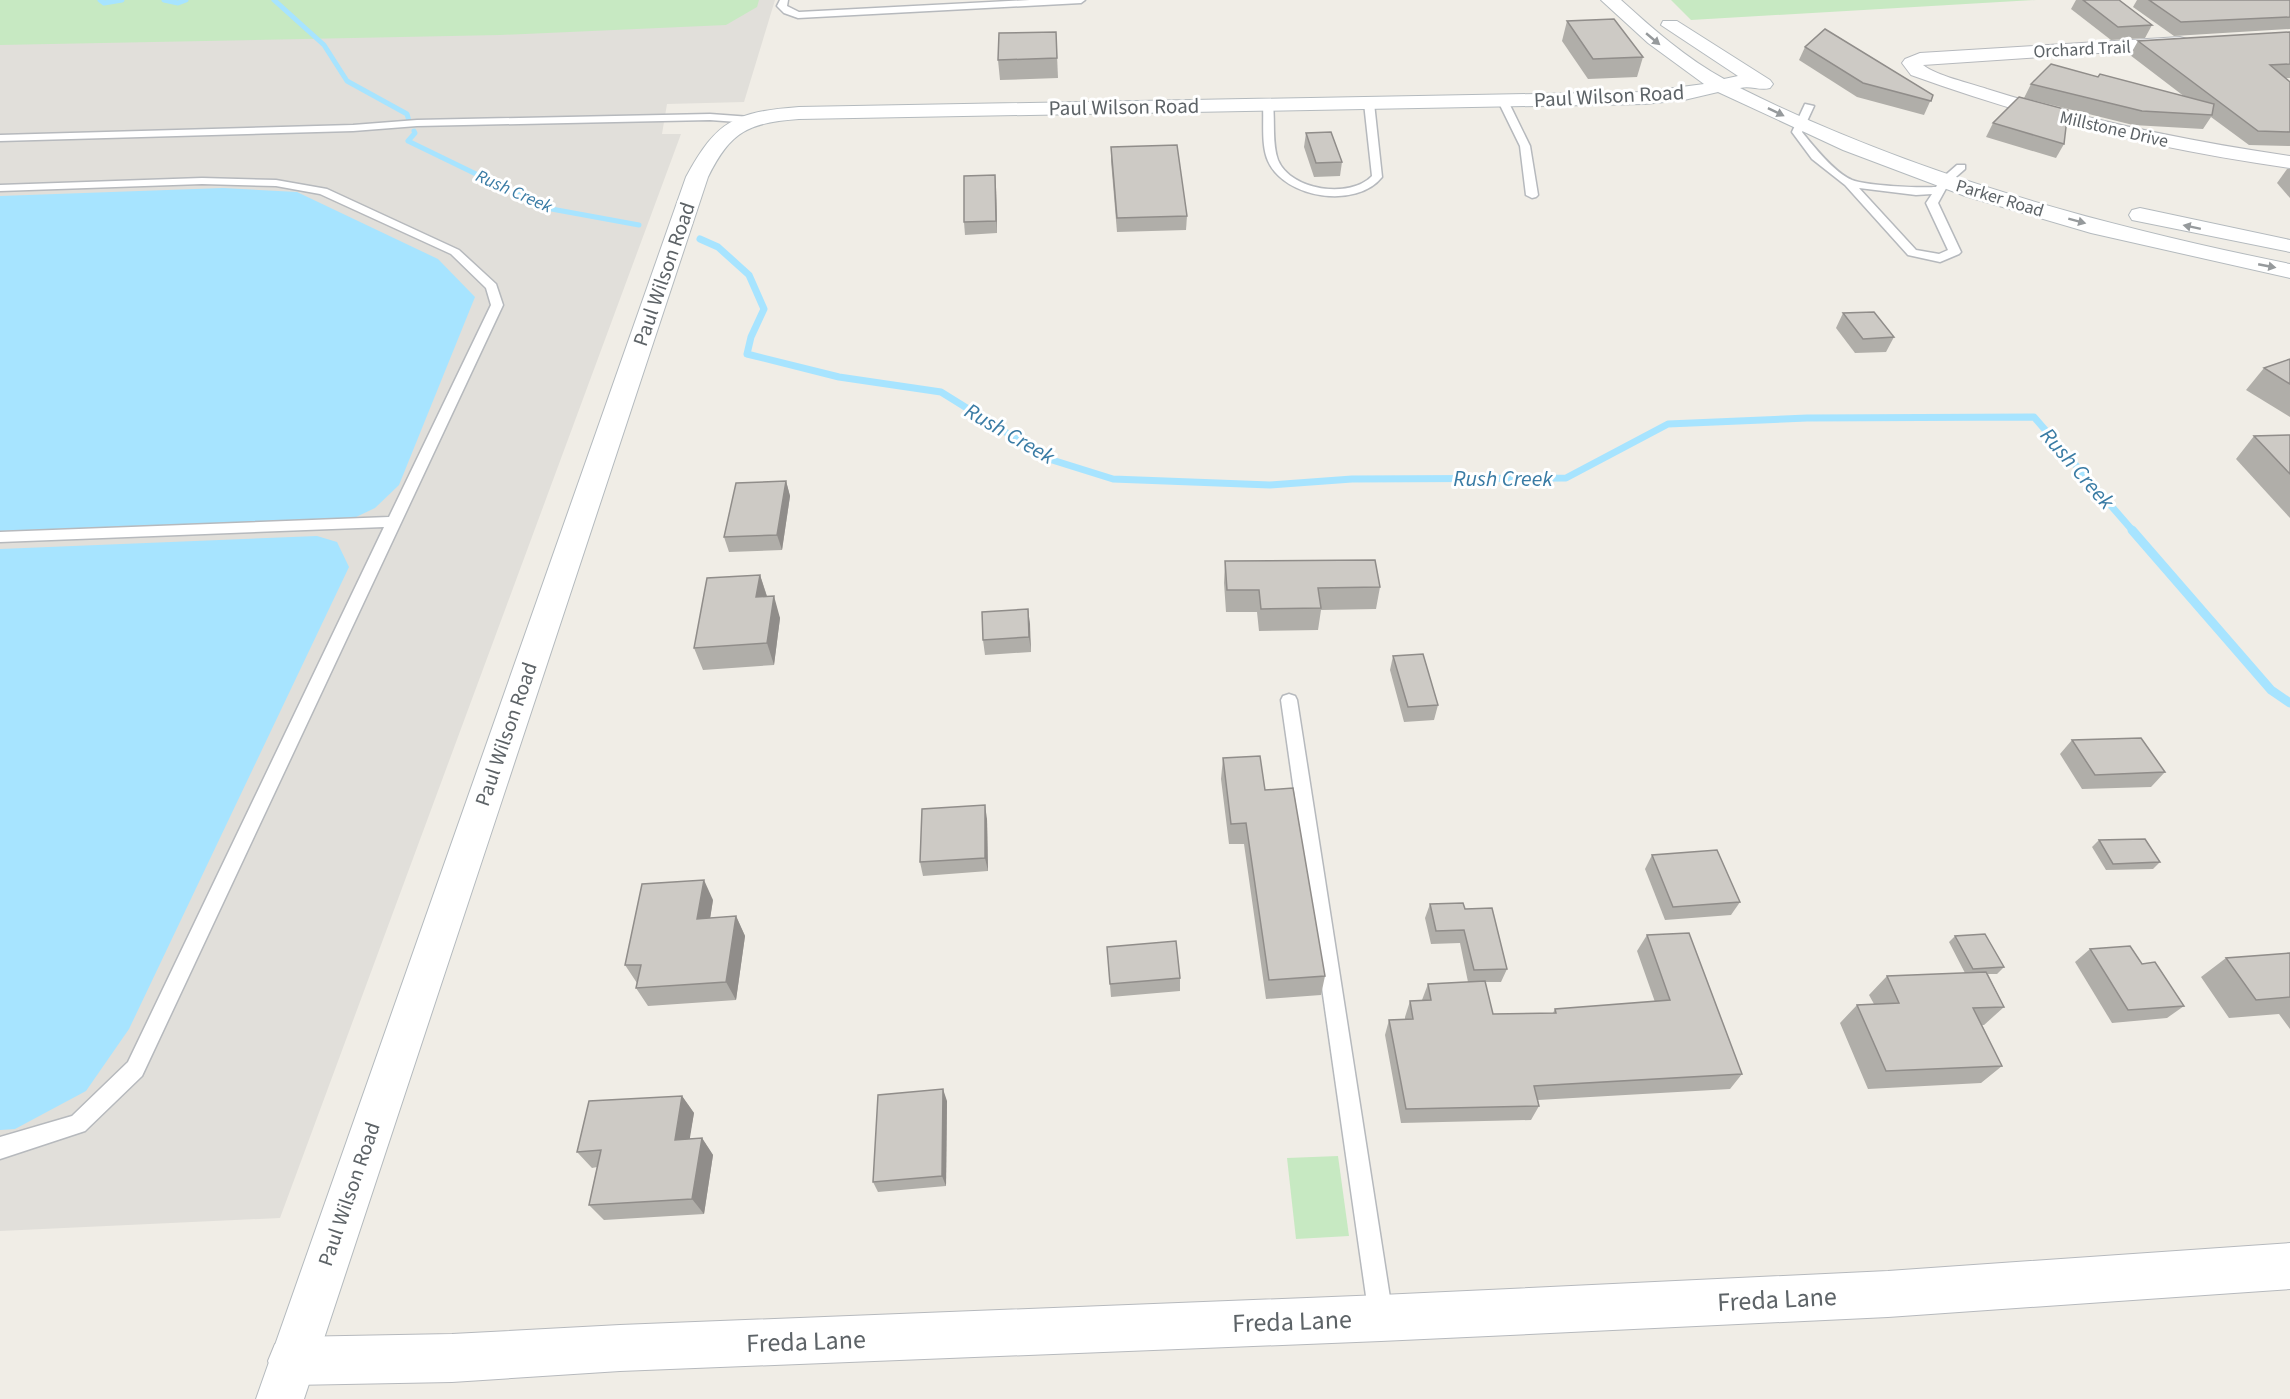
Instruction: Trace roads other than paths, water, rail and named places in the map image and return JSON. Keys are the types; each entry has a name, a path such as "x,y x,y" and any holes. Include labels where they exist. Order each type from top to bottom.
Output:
{"street":[{"name":"Parker Road","path":"1610,0 1662,46 1723,86 1804,115 1948,180 2135,238 2290,271"},
{"name":"Parker Road","path":"1657,14 1804,115"},
{"path":"2142,25 2169,44"},
{"name":"Orchard Trail","path":"1912,63 1920,59 2202,42"},
{"name":"Millstone Drive","path":"1912,63 1918,71 1971,91 2054,116 2152,139 2290,162"},
{"name":"Paul Wilson Road","path":"286,1380 697,177 709,152 721,136 729,129 751,120 799,113 1644,98 1684,94 1752,79"},
{"name":"Parker Road","path":"1948,180 2005,179"},
{"path":"2116,209 2290,247"},
{"name":"Freda Lane","path":"286,1380 452,1358 620,1348 1381,1318 1888,1294 2290,1266"}],"lane":[{"path":"784,0 782,6 787,11 798,15 1081,0"},
{"path":"1503,101 1525,146 1532,195"},
{"path":"1268,105 1273,160 1281,173 1305,188 1336,193 1366,187 1377,177 1369,103"},
{"path":"1804,115 1797,132 1816,157 1849,183 1912,253 1940,258 1954,252 1932,203 1948,180"},
{"path":"0,138 353,128 417,123 710,117 751,120"},
{"path":"1849,183 1916,192 1948,180"},
{"path":"0,188 202,181 276,183 323,191 455,252 492,286 497,305 135,1070 78,1124 0,1148"},
{"path":"0,537 394,522"},
{"path":"1289,700 1381,1318"}],"water":[{"path":"223,188 297,192 438,259 475,297 399,485 375,508 354,518 0,531 0,196"},
{"path":"317,536 337,542 349,567 129,1029 86,1091 15,1129 0,1130 0,549"}],"waterway":[{"name":"Rush Creek","path":"100,0 104,3 122,0"},
{"name":"Rush Creek","path":"164,0 178,3 186,0"},
{"name":"Rush Creek","path":"274,0 324,45 347,81 407,114 409,121"},
{"name":"Rush Creek","path":"414,131 415,133 408,141 546,208 639,225"},
{"name":"Rush Creek","path":"700,239 718,247 749,275 764,309 751,337 747,354 839,377 941,392 1049,459 1113,479 1270,485 1352,479 1566,478 1668,424 1807,418 2034,417 2133,531"},
{"name":"Rush Creek","path":"2132,530 2271,690 2290,703"}]}
